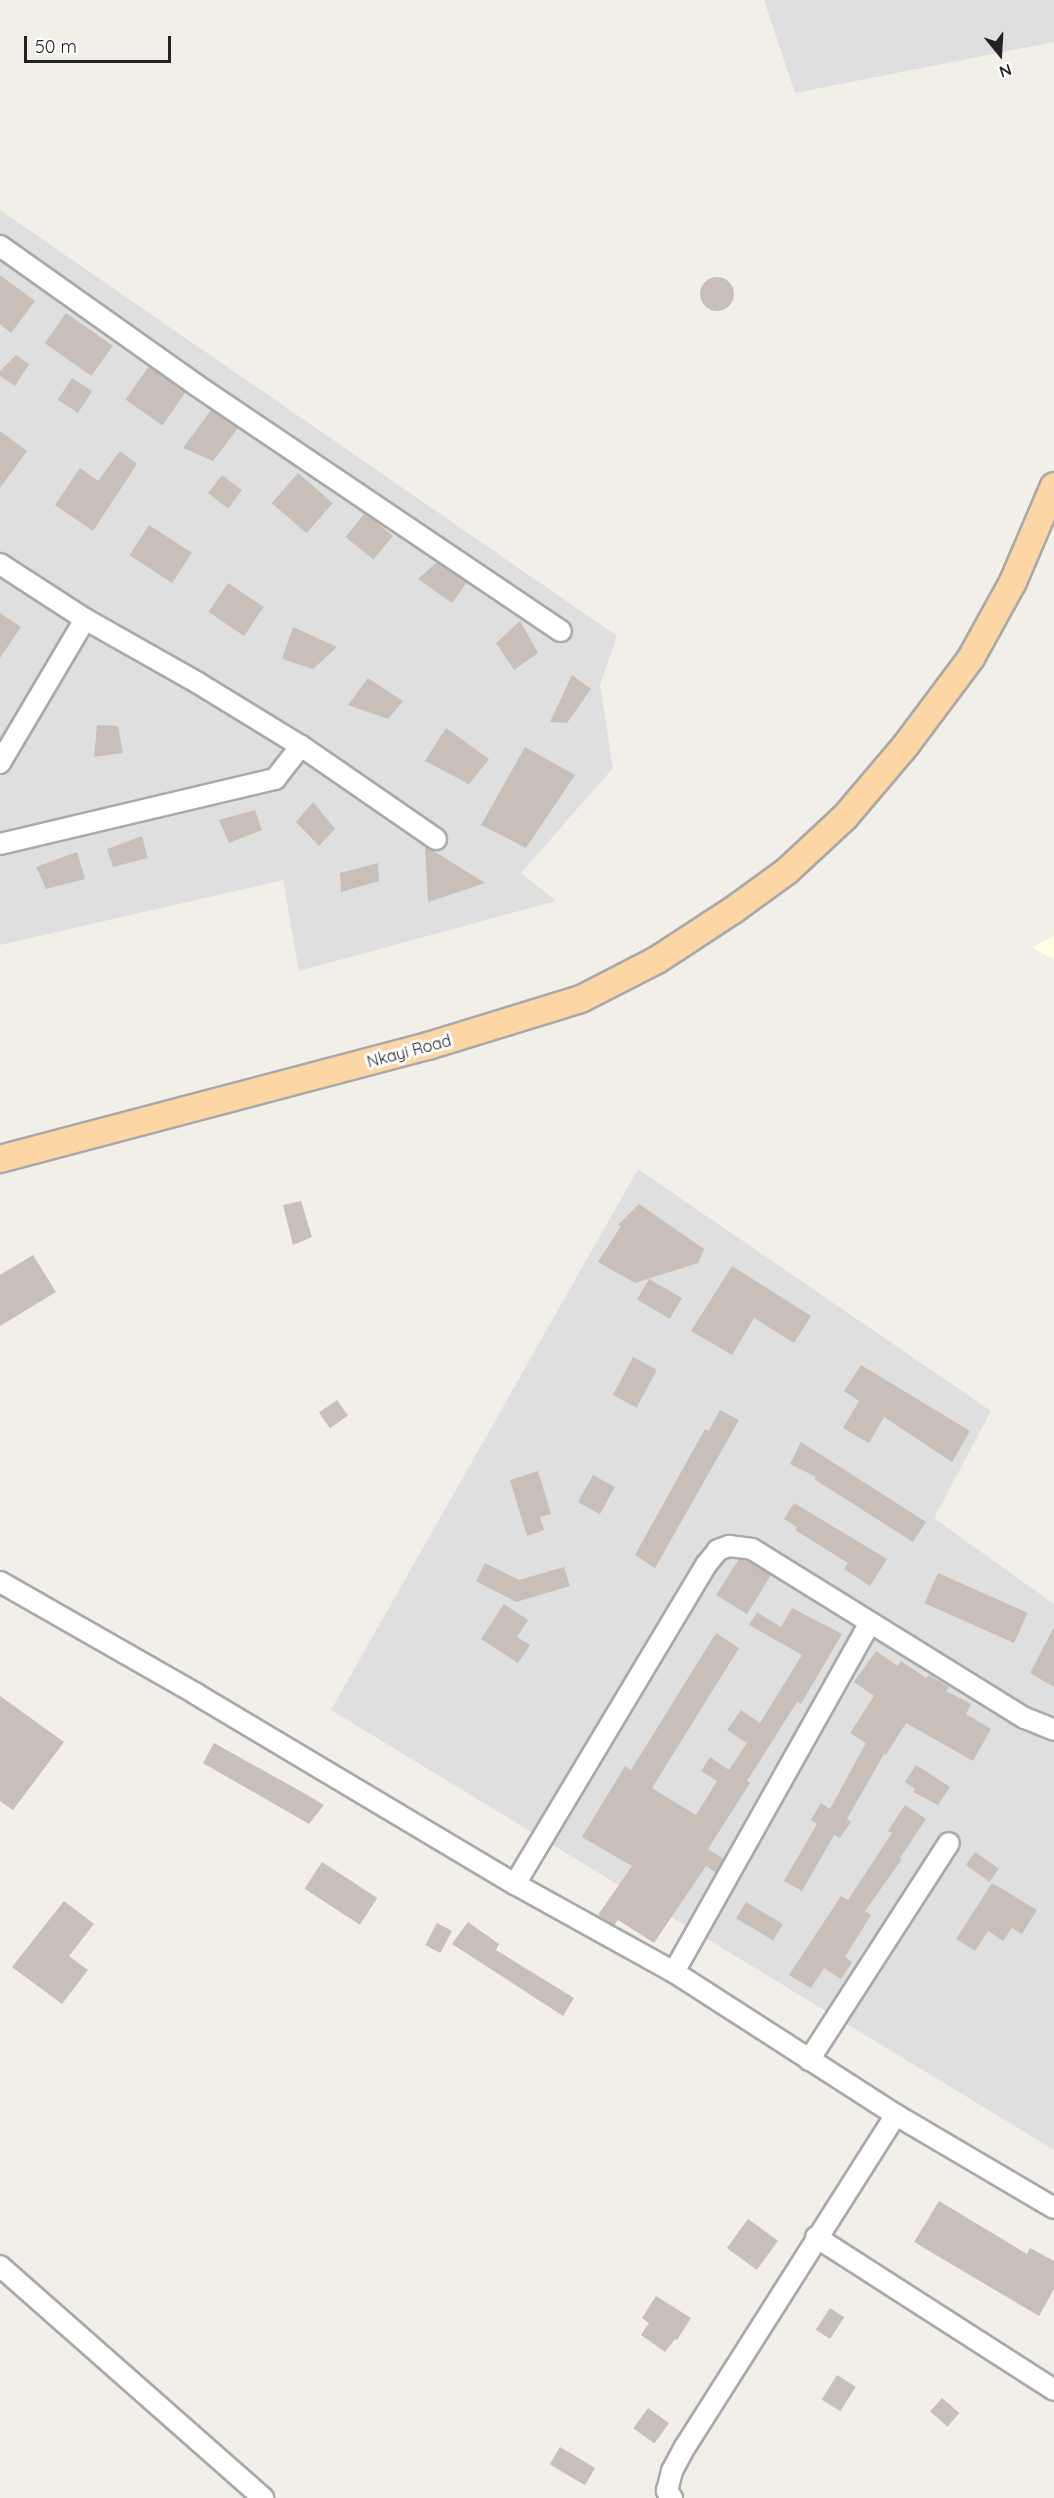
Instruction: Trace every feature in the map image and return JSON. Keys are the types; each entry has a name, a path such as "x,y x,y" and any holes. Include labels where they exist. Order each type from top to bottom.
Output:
{"main road":[{"name":"Nkayi Road","path":"0,1159 428,1046 581,999 657,960 732,911 787,871 845,818 906,745 971,658 1012,582 1054,486"}],"street":[{"path":"0,246 196,385 561,631"},
{"path":"0,564 85,619 198,683 301,746 436,839"},
{"path":"0,763 85,619"},
{"path":"0,844 275,779 301,746"},
{"path":"515,1884 706,1565 718,1550 729,1546 752,1549 1025,1718 1054,1730"},
{"path":"0,1582 196,1694 515,1884 674,1972 896,2115 1054,2208"},
{"path":"674,1972 870,1623"},
{"path":"809,2060 949,1843"},
{"path":"672,2498 667,2491 672,2470 685,2447 816,2237 896,2115"},
{"path":"816,2237 1054,2390"},
{"path":"0,2266 263,2498"}],"shaded area":[{"path":"764,0 1054,0 1054,42 795,93"},
{"path":"0,210 617,636 600,685 613,768 521,873 556,901 299,971 283,880 0,945"},
{"path":"1054,936 1054,960 1032,947"},
{"path":"638,1169 991,1411 934,1518 1054,1604 1054,2150 331,1710"}],"building":[{"path":"0,275 35,301 11,333 0,324"},
{"path":"717,277 729,282 734,294 729,306 717,311 705,306 700,294 705,282"},
{"path":"66,313 113,346 91,376 45,343"},
{"path":"16,355 29,364 15,386 0,376 0,371"},
{"path":"149,366 186,392 162,425 125,400"},
{"path":"72,378 92,391 78,413 58,400"},
{"path":"211,410 238,428 213,461 183,448"},
{"path":"0,431 27,451 0,488"},
{"path":"120,451 137,464 93,531 55,505 80,468 98,481"},
{"path":"298,473 333,503 306,533 272,503"},
{"path":"222,475 242,490 228,508 208,493"},
{"path":"365,513 393,536 373,560 345,537"},
{"path":"149,525 192,553 172,583 129,555"},
{"path":"437,562 467,582 452,603 418,579"},
{"path":"228,583 264,607 244,636 208,612"},
{"path":"0,613 21,627 0,658"},
{"path":"520,621 538,653 514,670 496,643"},
{"path":"293,627 337,647 313,669 282,659"},
{"path":"572,675 591,689 567,723 550,722"},
{"path":"368,678 403,701 388,719 348,705"},
{"path":"97,725 118,726 123,753 94,757"},
{"path":"446,728 489,759 469,784 425,761"},
{"path":"525,747 575,775 526,848 481,825"},
{"path":"313,802 335,829 319,846 296,822"},
{"path":"255,810 262,830 229,843 219,820"},
{"path":"142,836 148,858 113,867 107,849"},
{"path":"425,846 432,850 485,883 428,902"},
{"path":"77,852 85,879 46,889 36,867"},
{"path":"378,863 379,881 341,892 340,873"},
{"path":"301,1201 312,1237 293,1245 283,1205"},
{"path":"639,1204 704,1249 698,1263 635,1283 598,1262 621,1226 618,1225"},
{"path":"33,1255 56,1292 0,1326 0,1275"},
{"path":"732,1266 811,1316 794,1343 754,1318 732,1355 691,1331"},
{"path":"649,1279 682,1298 670,1319 637,1300"},
{"path":"633,1357 657,1370 637,1408 613,1395"},
{"path":"861,1365 970,1431 952,1462 884,1417 869,1443 843,1428 859,1401 844,1391"},
{"path":"337,1400 348,1416 330,1428 319,1413"},
{"path":"720,1410 739,1420 655,1568 635,1555 705,1429 709,1431"},
{"path":"801,1442 926,1522 913,1542 814,1479 816,1477 790,1464"},
{"path":"538,1471 551,1514 540,1517 544,1530 527,1536 510,1480"},
{"path":"593,1475 615,1487 600,1514 578,1502"},
{"path":"794,1503 887,1559 870,1586 844,1569 848,1563 795,1530 797,1527 784,1519"},
{"path":"739,1559 771,1575 747,1614 716,1595"},
{"path":"485,1563 519,1580 564,1567 570,1586 516,1602 476,1581"},
{"path":"938,1573 1028,1613 1014,1643 925,1603"},
{"path":"504,1604 528,1620 517,1637 530,1645 518,1663 481,1639"},
{"path":"792,1608 842,1634 801,1704 797,1702 747,1781 750,1783 708,1849 724,1859 716,1873 706,1866 654,1943 618,1920 614,1925 598,1915 632,1866 582,1837 625,1766 631,1770 716,1633 739,1648 652,1788 696,1815 717,1781 701,1771 710,1757 729,1770 747,1743 727,1730 741,1710 760,1723 802,1655 749,1625 757,1612 781,1627"},
{"path":"1054,1627 1054,1687 1030,1673"},
{"path":"876,1651 898,1666 901,1661 926,1678 929,1675 949,1687 946,1691 971,1704 966,1714 991,1729 973,1761 906,1723 886,1755 884,1754 847,1819 851,1822 840,1838 834,1835 802,1891 784,1881 817,1824 811,1820 821,1803 830,1809 866,1743 850,1733 874,1696 854,1682"},
{"path":"0,1696 64,1742 13,1810 0,1801"},
{"path":"214,1743 324,1805 309,1824 203,1763"},
{"path":"916,1765 950,1787 938,1805 913,1792 915,1789 905,1782"},
{"path":"905,1805 926,1819 900,1858 902,1859 865,1911 871,1915 845,1957 852,1962 841,1979 824,1968 811,1988 789,1975 841,1896 848,1900 892,1833 888,1831"},
{"path":"975,1852 999,1869 990,1882 966,1865"},
{"path":"322,1862 377,1898 360,1925 305,1889"},
{"path":"992,1883 1037,1910 1022,1934 1012,1928 1003,1941 988,1931 975,1951 956,1939"},
{"path":"64,1901 94,1924 69,1956 88,1970 62,2004 12,1967"},
{"path":"746,1902 783,1924 773,1940 736,1918"},
{"path":"468,1922 499,1944 496,1950 574,1998 563,2016 452,1944"},
{"path":"437,1923 452,1931 440,1953 425,1945"},
{"path":"939,2201 1027,2254 1030,2248 1054,2261 1054,2289 1039,2316 914,2242"},
{"path":"748,2219 778,2241 757,2270 727,2248"},
{"path":"656,2296 691,2318 677,2340 675,2339 665,2352 641,2335 649,2323 642,2318"},
{"path":"830,2308 844,2317 830,2339 816,2330"},
{"path":"837,2375 856,2387 840,2411 822,2400"},
{"path":"942,2398 959,2413 948,2427 930,2412"},
{"path":"648,2408 669,2423 654,2444 633,2428"},
{"path":"560,2447 595,2468 585,2485 550,2464"}]}
